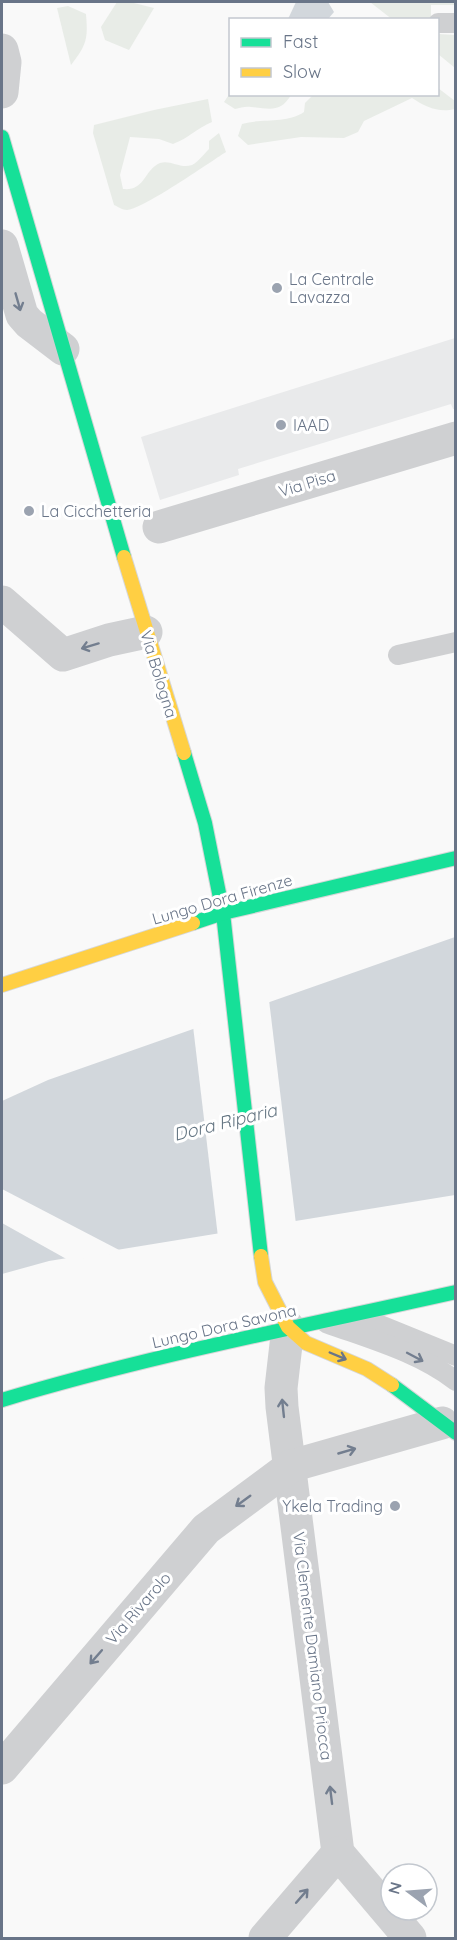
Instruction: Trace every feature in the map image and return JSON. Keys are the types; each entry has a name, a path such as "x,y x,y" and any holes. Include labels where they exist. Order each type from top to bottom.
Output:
{"street":[{"path":"2,50 5,62 2,93"},
{"name":"Via Bologna","path":"2,137 205,823 223,913 231,1004 257,1232 265,1282 288,1328"},
{"path":"2,246 22,315 63,349"},
{"name":"Via Pisa","path":"159,527 456,438"},
{"path":"2,602 63,655 109,640 147,632"},
{"name":"Lungo Dora Firenze","path":"2,985 223,913 456,858"},
{"name":"Lungo Dora Savona","path":"2,1400 86,1375 456,1292"},
{"path":"288,1328 306,1343 367,1369 449,1428"},
{"name":"Via Clemente Damiano Priocca","path":"288,1328 281,1388 338,1853"},
{"path":"291,1466 449,1428"},
{"name":"Via Rivarolo","path":"2,1768 206,1529 291,1466"},
{"path":"265,1938 338,1853 410,1938"}],"lane":[{"path":"439,23 456,23"},
{"path":"398,655 456,642"},
{"path":"356,1315 456,1356"},
{"path":"321,1322 406,1352 446,1373 456,1381"}],"shaded area":[{"path":"117,2 130,2 154,8 129,50 105,40 101,27"},
{"path":"370,2 455,2 456,5 431,5 431,18 390,18"},
{"path":"68,6 86,14 87,23 85,41 71,65 57,8"},
{"path":"439,34 455,35 455,68 439,55"},
{"path":"439,89 455,101 455,109 432,108 412,98 364,121 358,132 344,138 301,137 248,145 238,136 242,124 297,116 304,112 305,103 312,96 439,96"},
{"path":"229,94 290,96 282,105 268,109 247,107 235,109 224,102"},
{"path":"208,99 212,122 179,142 173,144 159,139 130,137 120,175 123,189 139,185 151,169 160,163 192,165 209,149 209,141 219,133 226,152 147,202 127,210 114,205 93,133 94,125"},
{"name":"IAAD","path":"455,338 455,409 451,404 238,469 239,475 160,500 141,437"}],"water":[{"path":"296,2 328,2 334,12 329,18 288,18"},
{"name":"Dora Riparia","path":"455,937 455,1195 49,1261 2,1274 2,1101 48,1080"}],"pier":[{"path":"269,1000 296,1224 218,1237 193,1026"},
{"path":"2,1189 123,1252 70,1261 2,1223"}],"traffic: fast":[{"path":"2,137 124,557"},
{"path":"184,753 205,823 223,913 261,1256"},
{"path":"193,923 223,913 456,858"},
{"path":"2,1400 171,1355 456,1292"},
{"path":"392,1385 456,1433"}],"traffic: slow":[{"path":"124,557 184,753"},
{"path":"2,985 193,923"},
{"path":"261,1256 265,1282 288,1327 306,1343 367,1369 392,1385"}],"place":[{"name":"La Centrale Lavazza","path":"277,288"},
{"name":"IAAD","path":"281,425"},
{"name":"La Cicchetteria","path":"29,511"},
{"name":"Ykela Trading","path":"395,1506"}]}
